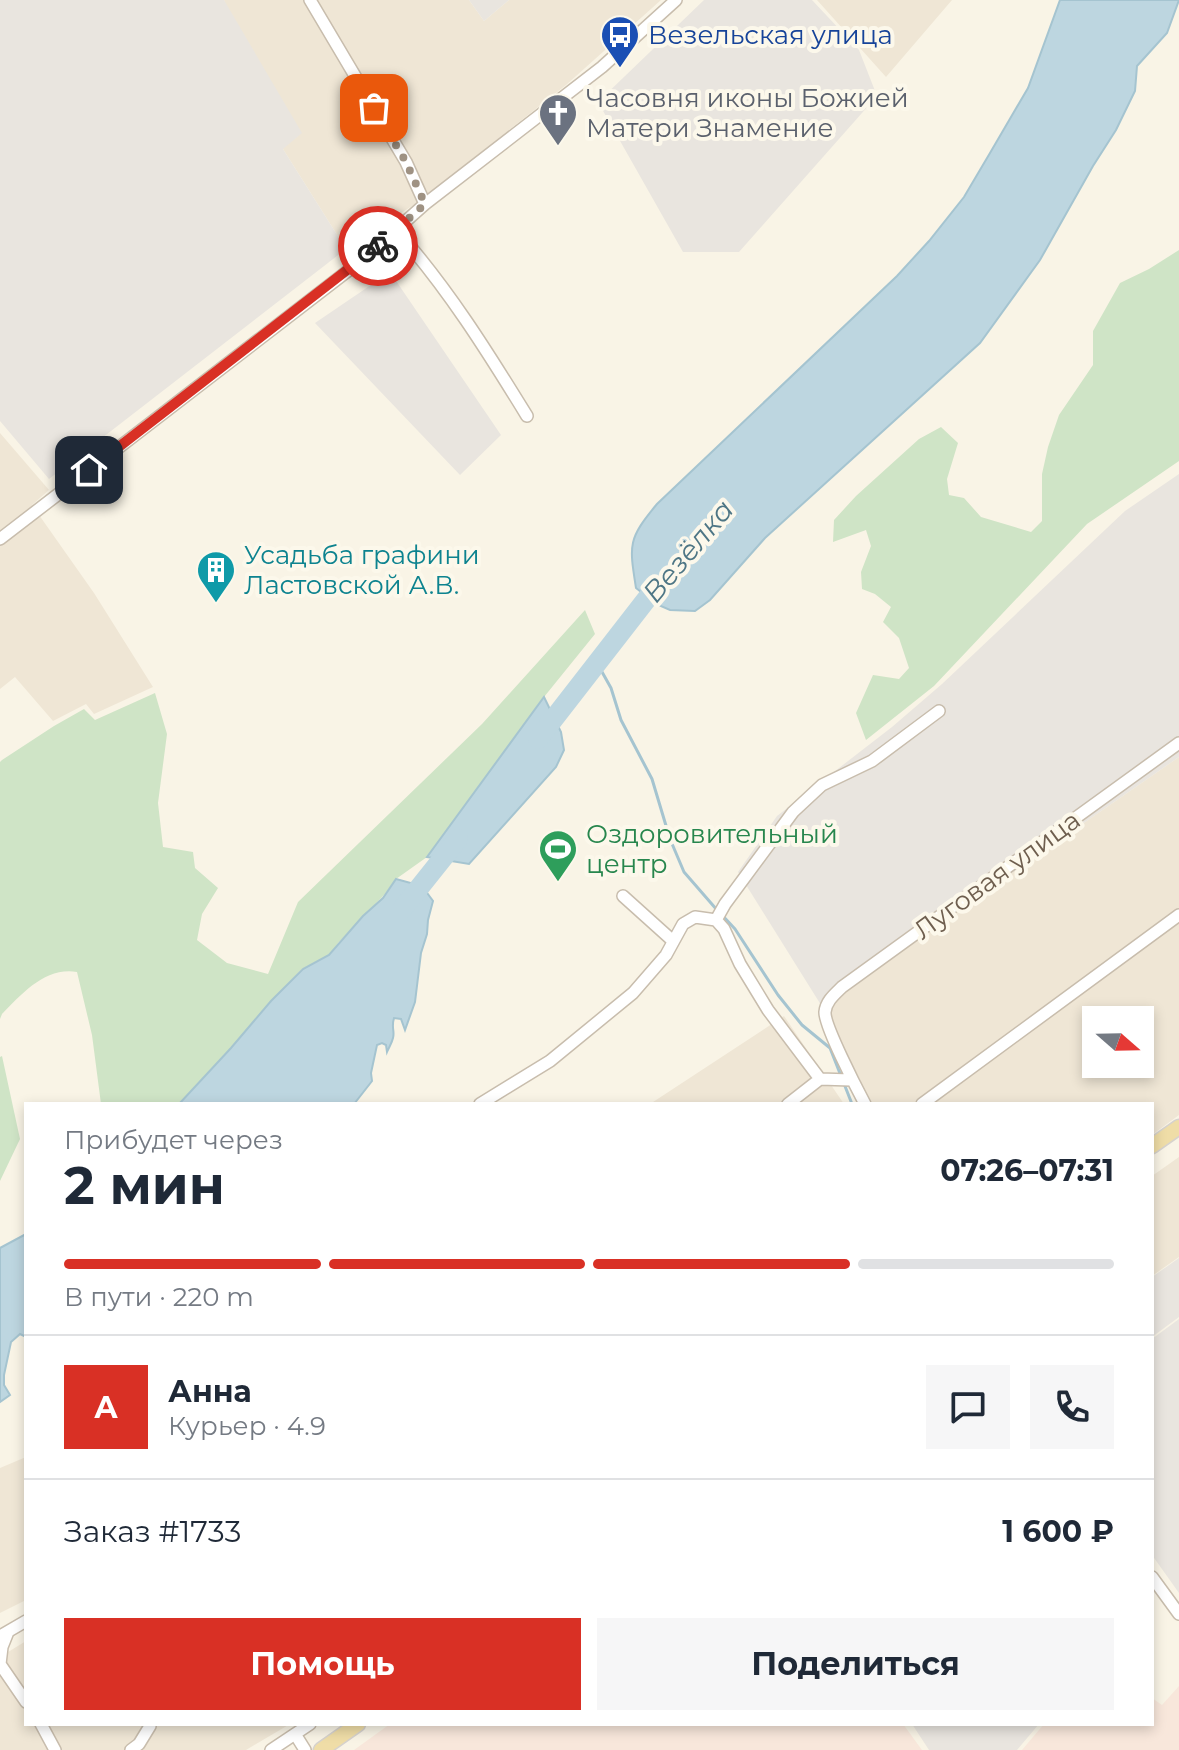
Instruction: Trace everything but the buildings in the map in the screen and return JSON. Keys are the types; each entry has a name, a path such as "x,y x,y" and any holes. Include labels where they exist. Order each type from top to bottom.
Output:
{"main road":[{"path":"1154,1145 1179,1127"},
{"path":"321,1750 355,1726"}],"street":[{"path":"310,0 406,162 425,204"},
{"path":"0,539 362,260 425,204 602,67 676,0"},
{"path":"396,230 423,260 527,416"},
{"path":"716,920 793,812 822,785 872,761 939,711"},
{"name":"Луговая улица","path":"851,1080 825,1015 828,1002 842,987 1179,743"},
{"path":"623,896 673,941"},
{"path":"925,1102 1179,915"},
{"path":"483,1102 550,1061 633,993 666,955 683,924 695,917 716,920 724,929 740,964 768,1010 820,1079"},
{"path":"791,1102 820,1079 851,1080 864,1102"},
{"path":"1154,1580 1179,1614"},
{"path":"24,1622 4,1634 0,1664 24,1699"},
{"path":"42,1726 55,1750"},
{"path":"131,1750 139,1744 150,1726"},
{"path":"271,1750 307,1726"},
{"path":"295,1734 305,1750"}],"shaded area":[{"path":"0,0 224,0 302,133 283,149 346,249 49,479 0,421"},
{"path":"224,0 469,0 484,21 509,0 661,0 566,85 415,204 346,249 283,149"},
{"path":"469,0 509,0 484,21"},
{"path":"704,0 812,0 859,50 877,96 739,252 683,252 598,102"},
{"path":"817,0 952,0 886,77"},
{"path":"390,272 501,435 460,475 315,323"},
{"path":"0,433 49,490 32,505 94,593 153,687 94,714 86,704 53,721 15,677 0,689"},
{"path":"1179,474 1179,757 821,1005 738,872 777,816 942,684 1125,511"},
{"path":"1179,757 1179,1115 1154,1134 1154,1102 872,1102 821,1005"},
{"path":"784,1016 843,1102 653,1102"},
{"path":"1179,1157 1179,1257 1154,1275 1154,1175"},
{"path":"1179,1258 1179,1317 1154,1336 1154,1276"},
{"path":"1179,1319 1179,1593 1154,1558 1154,1338"},
{"path":"24,1458 24,1601 0,1613 0,1468"},
{"path":"24,1642 24,1726 287,1726 246,1750 0,1750 0,1657"},
{"path":"1179,1686 1179,1750 1022,1750 1042,1726 1154,1726 1154,1699 1162,1705"},
{"path":"387,1726 904,1726 922,1750 354,1750"},
{"path":"913,1726 1037,1726 1017,1750 929,1750"}],"green space":[{"path":"1179,250 1179,461 1087,524 934,686 866,740 856,713 873,675 899,679 909,668 899,638 883,622 891,607 875,594 862,589 861,572 871,546 866,530 833,542 834,520 919,439 941,427 958,443 947,479 949,495 964,498 981,517 1031,532 1042,521 1042,474 1059,415 1093,365 1093,331 1120,283"},
{"path":"585,610 595,634 544,697 427,857 396,879 329,955 302,969 181,1102 101,1102 92,1035 77,972 55,974 35,983 0,1019 0,762 54,726 84,709 95,720 155,693 167,734 158,803 163,847 193,852 195,868 218,888 202,914 197,940 227,963 268,974 298,902 482,724"},
{"path":"0,1057 20,1139 0,1181"}],"water":[{"path":"1060,0 1179,0 1167,33 1137,66 1135,91 1116,130 1040,260 980,343 765,538 710,600 695,611 670,610 656,604 636,588 632,551 640,526 657,504 897,276 929,241 964,197 1028,88"},
{"path":"544,697 561,732 564,750 556,767 469,864 427,857"},
{"path":"396,879 422,886 433,901 421,953 415,1002 405,1030 401,1019 394,1018 393,1038 387,1052 386,1045 377,1045 372,1081 356,1102 181,1102 271,1001 303,969 329,955 383,898"},
{"path":"24,1235 24,1336 20,1334 11,1342 4,1375 4,1385 10,1395 0,1402 0,1248"}],"waterway":[{"name":"Везёлка","path":"538,739 663,578"},
{"path":"597,663 611,688 621,720 652,779 670,839 684,872 717,910"},
{"name":"Везёлка","path":"403,908 458,839"},
{"path":"722,915 802,1025 830,1048 851,1102"}],"way so far":[{"path":"374,108 406,162 425,204 378,246"}],"place":[{"name":"Везельская улица","path":"620,69"},
{"name":"Часовня иконы Божией Матери Знамение","path":"558,147"},
{"name":"Усадьба графини Ластовской А.В.","path":"216,604"},
{"name":"Оздоровительный центр","path":"558,883"}],"route":[{"path":"89,470 378,246"}]}
